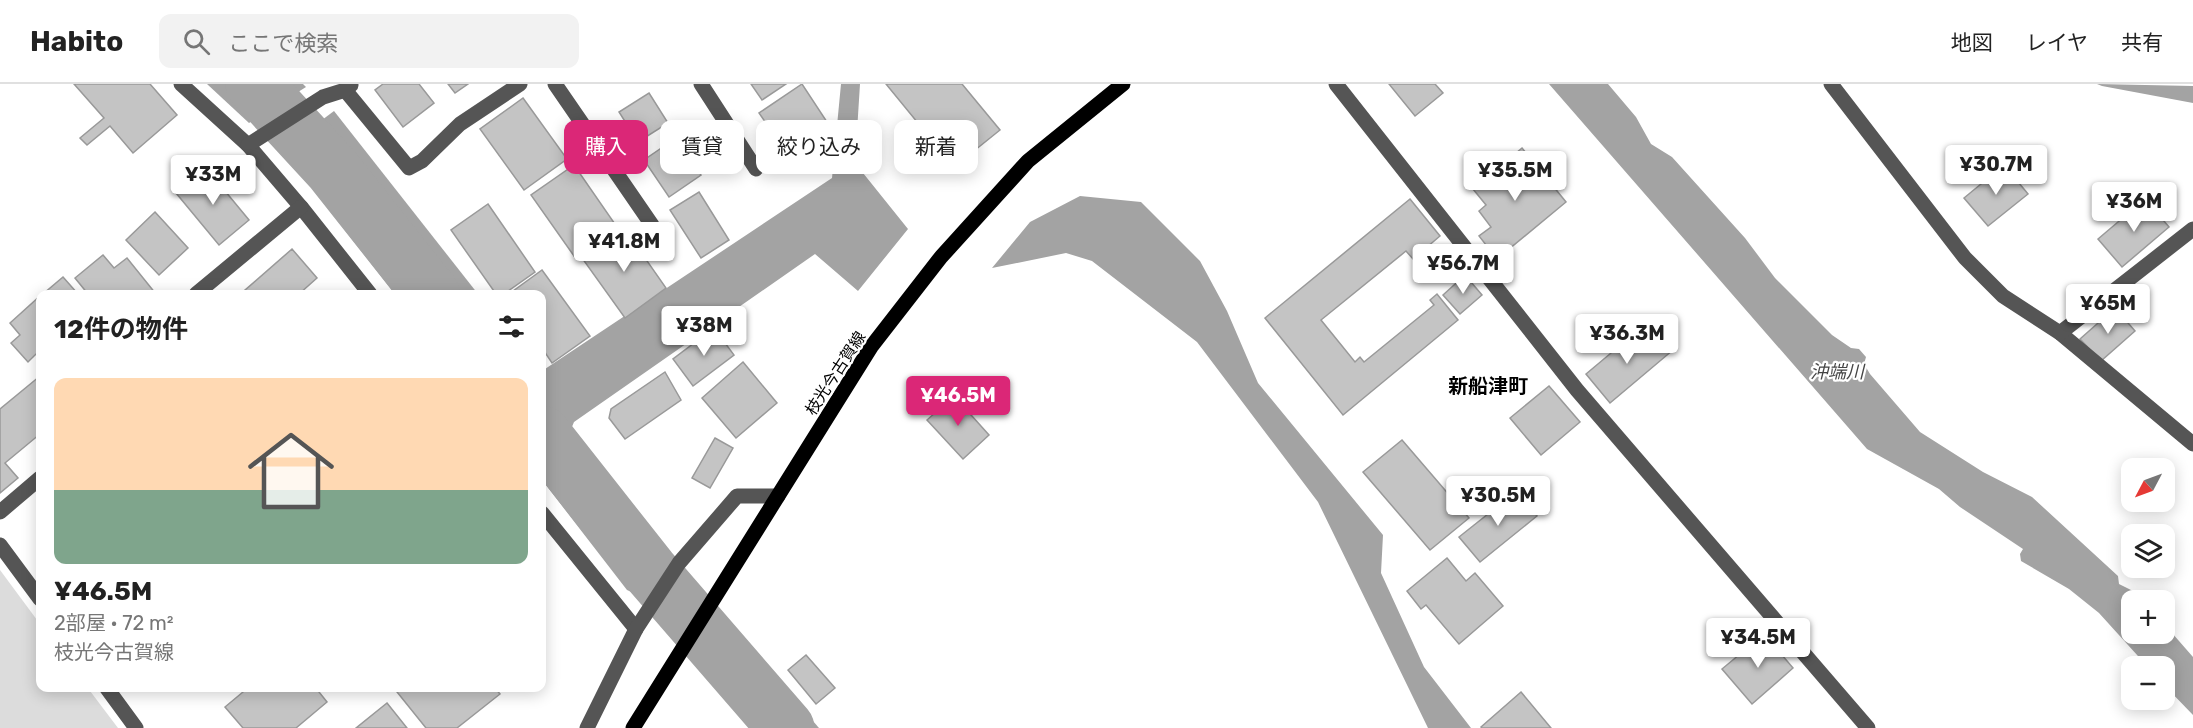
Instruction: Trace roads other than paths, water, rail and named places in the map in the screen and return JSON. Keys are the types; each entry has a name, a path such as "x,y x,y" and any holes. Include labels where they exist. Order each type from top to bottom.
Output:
{"main road":[{"name":"枝光今古賀線","path":"633,728 871,347 941,257 1028,161 1123,84"}],"street":[{"path":"181,84 248,145 302,207 367,290"},
{"path":"248,145 323,97 349,87 409,168 422,161 460,123 520,84"},
{"path":"555,84 652,225"},
{"path":"701,84 756,169"},
{"path":"1336,84 1577,390 1868,728"},
{"path":"1831,84 1965,258 2003,296 2060,333 2193,444"},
{"path":"201,290 302,207"},
{"path":"2060,333 2193,229"},
{"path":"0,512 36,481"},
{"path":"587,728 636,630 679,563 737,496 778,496"},
{"path":"546,518 636,630"},
{"path":"0,545 36,594"},
{"path":"110,692 136,728"}],"water":[{"path":"207,84 303,84 306,87 249,123"},
{"path":"841,84 860,84 858,120 838,120"},
{"name":"沖端川","path":"1549,84 1608,84 1636,117 1651,144 1672,157 1745,238 1775,278 1832,335 1851,348 1859,349 1866,357 1864,364 1870,374 1920,432 1983,472 2032,497 2118,576 2119,584 2131,590 2121,590 2121,637 2099,613 2069,589 2021,561 2020,554 2023,549 1960,507 1939,489 1867,449"},
{"path":"2097,84 2193,86 2193,103 2102,86"},
{"path":"334,111 475,290 392,290 282,150"},
{"path":"832,174 864,174 908,229 858,291 815,254 574,422 569,434 666,552 636,594 627,590 546,485 546,368 832,178"},
{"path":"1080,196 1141,202 1200,261 1227,311 1258,383 1383,535 1381,573 1424,667 1471,728 1428,728 1318,502 1197,342 1092,261 1066,253 992,268 1030,222"},
{"path":"733,628 819,728 751,728 704,676"},
{"name":"沖端川","path":"2175,636 2193,657 2193,715 2175,696 2175,656 2138,656 2127,644 2175,644"}],"waterway":[{"path":"254,84 333,170 428,290"},
{"path":"546,439 650,571 786,728"}],"district":[{"name":"新船津町","path":"1488,386"}]}
